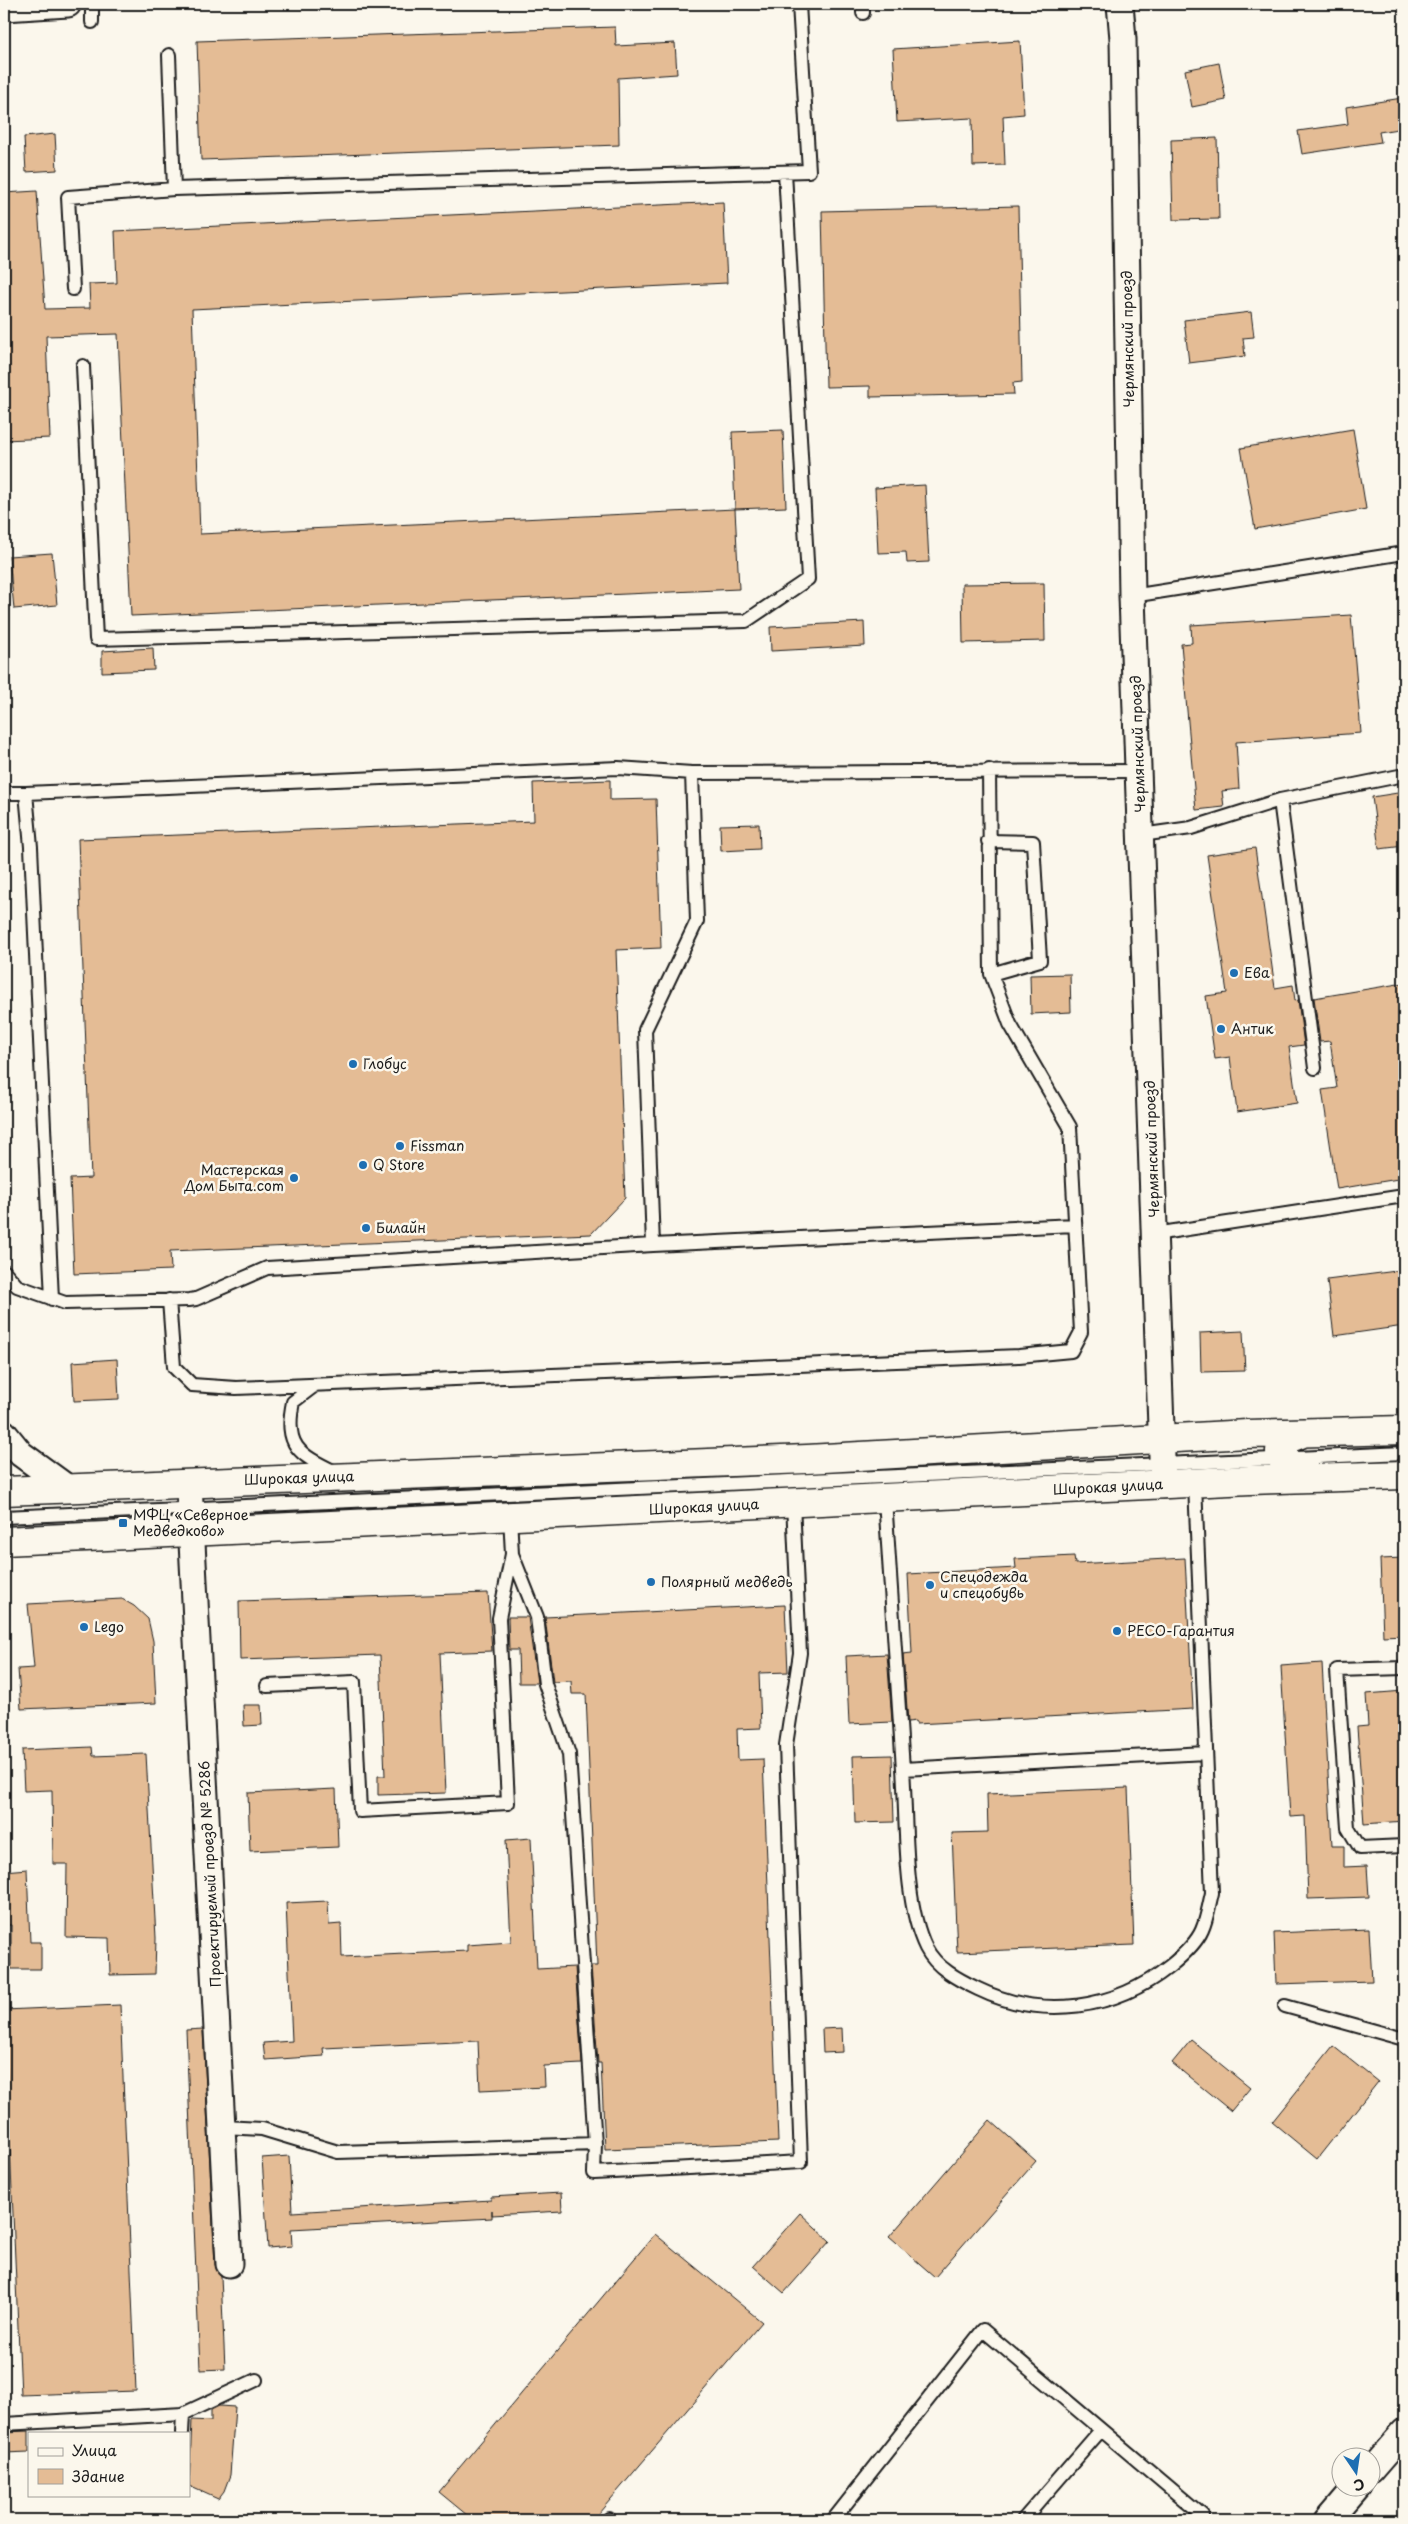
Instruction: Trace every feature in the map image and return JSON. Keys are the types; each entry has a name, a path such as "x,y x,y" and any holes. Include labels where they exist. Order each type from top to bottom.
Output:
{"main road":[{"name":"Широкая улица","path":"4,1491 69,1489 190,1508 510,1516 885,1499 1163,1462 1303,1433 1404,1430"},
{"path":"1303,1433 1285,1440 1280,1451 1282,1458 1313,1478"},
{"name":"Широкая улица","path":"4,1541 190,1508 352,1476 816,1459 988,1450 1163,1462 1195,1484 1404,1475"}],"street":[{"path":"4,8 68,4"},
{"name":"Чермянский проезд","path":"1120,4 1123,48 1132,596 1163,1462"},
{"path":"4,1433 21,1454 69,1489"},
{"name":"Проектируемый проезд № 5286","path":"190,1508 229,2264"},
{"path":"1380,2460 1404,2434"},
{"path":"1328,2520 1348,2496"}],"lane":[{"path":"92,4 92,22"},
{"path":"73,289 68,197 174,189 809,171 799,4"},
{"path":"169,55 174,189"},
{"path":"83,366 96,639 746,621 808,579 784,172"},
{"path":"1132,596 1404,553"},
{"path":"4,793 618,768 692,773 989,770 1139,771"},
{"path":"169,1300 174,1367 192,1385 236,1388 1018,1356 1071,1351 1081,1332 1070,1127 1010,1024 991,974 988,841 989,770"},
{"path":"653,1245 645,1030 696,921 692,773"},
{"path":"1141,834 1191,828 1280,800 1404,775"},
{"path":"26,793 32,866 52,1298"},
{"path":"1280,800 1316,1068"},
{"path":"988,841 1033,842 1040,960 991,974"},
{"path":"1155,1234 1404,1196"},
{"path":"4,1271 17,1286 65,1303 196,1299 268,1268 653,1245 1075,1226"},
{"path":"314,1386 293,1402 289,1421 291,1441 306,1457 336,1472 352,1476"},
{"name":"Широкая улица","path":"4,1517 1163,1462 1404,1453"},
{"path":"885,1499 914,1913 926,1949 952,1977 993,1996 1032,2005 1064,2007 1097,2004 1134,1990 1182,1956 1202,1931 1212,1893 1195,1484"},
{"path":"512,1554 537,1617 545,1684 569,1754 595,2144 594,2173 801,2162 786,1745 800,1658 793,1503"},
{"path":"267,1686 354,1682 360,1811 508,1803 499,1618 512,1554 510,1516"},
{"path":"1404,1668 1336,1670 1348,1828 1360,1848 1404,1846"},
{"path":"904,1769 1206,1753"},
{"path":"1285,2006 1404,2039"},
{"path":"223,2127 262,2129 338,2152 595,2144"},
{"path":"833,2520 983,2330 1202,2515"},
{"path":"4,2424 183,2414 256,2380"},
{"path":"182,2432 183,2414"},
{"path":"1023,2520 1101,2430"}],"building":[{"path":"615,27 616,46 675,43 677,74 618,78 619,145 201,160 197,41"},
{"path":"1020,41 1024,114 1003,116 1005,165 973,166 972,118 897,122 893,49"},
{"path":"1219,63 1226,100 1192,107 1185,70"},
{"path":"1402,98 1404,128 1379,132 1381,142 1302,154 1298,131 1348,124 1346,107"},
{"path":"55,134 57,170 26,172 24,137"},
{"path":"1217,138 1219,219 1173,220 1171,140"},
{"path":"37,191 45,309 90,308 89,284 117,283 115,231 723,202 727,283 192,309 200,534 735,509 739,589 131,616 118,334 46,336 50,438 4,440 4,193"},
{"path":"1018,206 1022,382 1013,383 1014,394 870,397 870,386 826,387 822,211"},
{"path":"1251,312 1254,337 1243,338 1245,356 1189,363 1184,320"},
{"path":"1353,429 1366,509 1255,529 1241,448"},
{"path":"783,430 786,507 735,509 732,432"},
{"path":"925,485 929,562 907,563 906,552 878,553 875,488"},
{"path":"52,553 57,605 14,609 9,556"},
{"path":"1044,583 1045,641 963,643 962,584"},
{"path":"1351,615 1361,733 1236,742 1239,789 1222,791 1224,807 1196,810 1181,644 1192,643 1191,625"},
{"path":"864,622 865,646 771,651 770,627"},
{"path":"153,648 154,670 102,672 102,651"},
{"name":"Глобус","path":"610,780 610,800 656,799 661,948 616,950 625,1198 591,1234 170,1251 171,1270 74,1274 70,1179 91,1178 78,839 534,821 533,783"},
{"path":"1404,792 1404,846 1379,849 1372,797"},
{"path":"759,824 760,849 721,851 720,825"},
{"path":"1255,848 1275,988 1293,985 1295,1001 1298,1000 1304,1045 1289,1047 1297,1103 1237,1112 1230,1057 1215,1059 1206,996 1227,993 1207,855"},
{"path":"1070,974 1071,1012 1031,1014 1030,975"},
{"path":"1404,983 1404,1178 1337,1189 1322,1090 1337,1088 1330,1041 1320,1042 1314,998"},
{"path":"1404,1270 1404,1326 1334,1336 1327,1280"},
{"path":"1243,1331 1245,1371 1201,1372 1200,1333"},
{"path":"117,1359 119,1399 74,1401 72,1362"},
{"path":"1074,1556 1075,1564 1185,1558 1193,1709 916,1724 916,1721 908,1722 903,1654 912,1653 908,1574 1016,1568 1015,1559"},
{"path":"1404,1558 1404,1635 1383,1636 1380,1559"},
{"path":"488,1593 492,1651 440,1653 446,1793 378,1795 378,1776 385,1776 380,1655 240,1660 239,1601"},
{"path":"122,1599 134,1606 148,1619 153,1641 156,1703 21,1709 18,1669 34,1668 28,1604"},
{"path":"785,1605 788,1672 759,1673 761,1728 737,1729 738,1760 763,1759 778,2142 605,2149 601,2063 598,2063 591,1966 597,1966 586,1694 572,1694 571,1681 553,1682 545,1617"},
{"path":"508,1617 528,1617 537,1683 519,1683 518,1650 509,1650"},
{"path":"887,1654 892,1722 849,1724 846,1656"},
{"path":"1322,1663 1332,1846 1344,1846 1344,1867 1367,1866 1369,1897 1308,1899 1305,1816 1290,1817 1281,1666"},
{"path":"1404,1691 1404,1821 1364,1824 1357,1727 1368,1726 1366,1694"},
{"path":"243,1705 261,1705 262,1725 244,1726"},
{"path":"92,1747 93,1756 146,1754 156,1938 155,1974 110,1975 109,1938 66,1937 67,1864 53,1864 52,1790 24,1791 22,1750"},
{"path":"892,1755 894,1822 855,1823 853,1756"},
{"path":"1128,1788 1134,1945 957,1952 952,1833 988,1832 987,1794"},
{"path":"336,1789 338,1847 250,1851 248,1793"},
{"path":"531,1838 537,1969 575,1967 582,2064 544,2066 545,2087 480,2090 478,2041 323,2048 324,2056 265,2060 263,2043 292,2041 286,1903 328,1901 329,1925 341,1924 342,1957 467,1951 467,1945 511,1942 506,1840"},
{"path":"27,1869 30,1942 41,1942 41,1969 11,1969 11,1925 4,1925 4,1871"},
{"path":"1369,1929 1372,1981 1276,1984 1274,1933"},
{"path":"120,2005 136,2391 21,2395 4,2010"},
{"path":"842,2028 843,2052 823,2053 822,2029"},
{"path":"203,2029 215,2265 221,2276 225,2369 200,2370 186,2030"},
{"path":"1191,2040 1250,2088 1231,2111 1172,2063"},
{"path":"1333,2046 1378,2082 1317,2159 1272,2122"},
{"path":"990,2120 1036,2161 935,2277 889,2237"},
{"path":"289,2156 292,2212 491,2200 491,2197 561,2193 562,2211 492,2215 492,2218 291,2229 292,2246 268,2248 262,2158"},
{"path":"800,2213 830,2241 784,2293 753,2266"},
{"path":"655,2234 762,2322 593,2520 473,2520 439,2492"},
{"path":"219,2406 235,2407 230,2475 224,2491 218,2499 190,2486 192,2420 211,2421 211,2410"},
{"path":"29,2431 28,2452 4,2453 4,2432"}],"place":[{"name":"Ева","path":"1234,973"},
{"name":"Антик","path":"1221,1029"},
{"name":"Глобус","path":"353,1064"},
{"name":"Fissman","path":"400,1146"},
{"name":"Q Store","path":"363,1165"},
{"name":"Мастерская Дом Быта.com","path":"294,1178"},
{"name":"Билайн","path":"366,1228"},
{"name":"МФЦ «Северное Медведково»","path":"123,1523"},
{"name":"Полярный медведь","path":"651,1582"},
{"name":"Спецодежда и спецобувь","path":"930,1585"},
{"name":"Lego","path":"84,1627"},
{"name":"РЕСО-Гарантия","path":"1117,1631"}]}
